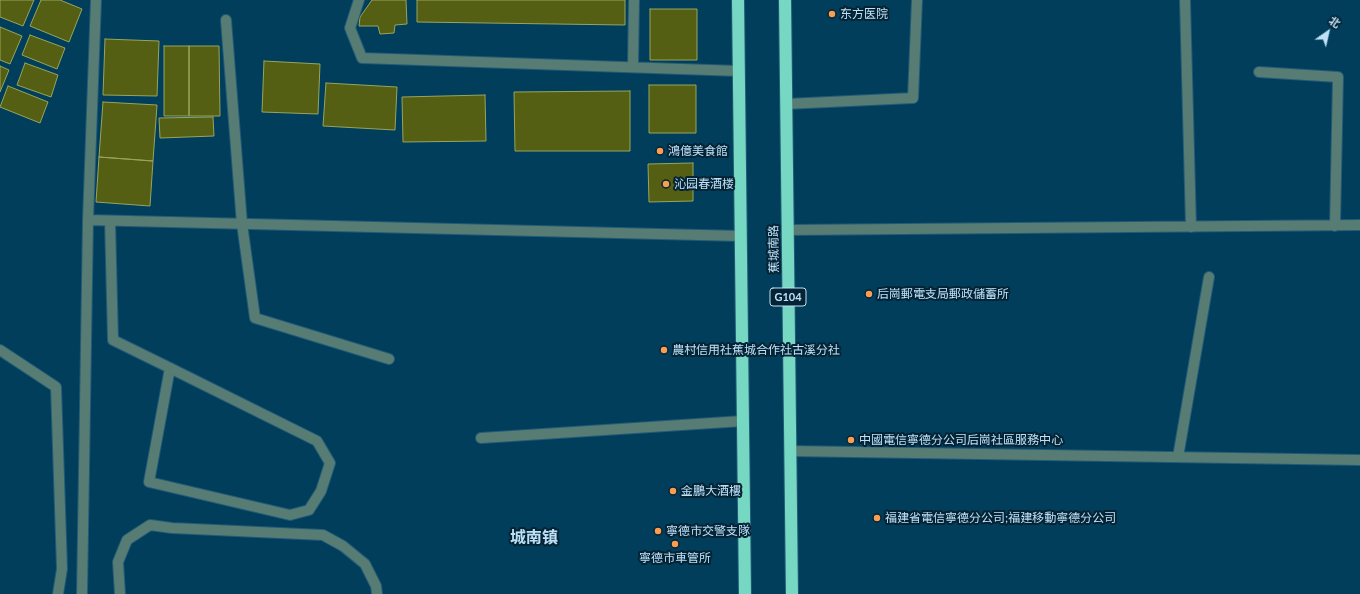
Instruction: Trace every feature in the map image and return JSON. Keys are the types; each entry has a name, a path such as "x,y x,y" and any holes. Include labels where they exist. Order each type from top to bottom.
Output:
{"highway":[{"path":"738,0 745,594"},
{"name":"蕉城南路","path":"785,0 792,594"}],"street":[{"path":"82,594 88,220 96,0"},
{"path":"359,0 350,28 362,58 739,70"},
{"path":"633,67 634,0"},
{"path":"786,104 913,98 917,0"},
{"path":"1185,0 1191,227"},
{"path":"226,20 242,224 256,318 389,359"},
{"path":"1259,72 1338,76 1335,226"},
{"path":"88,220 741,236"},
{"path":"110,221 113,340 170,368 317,441 330,463 321,491 309,510 290,515 149,482 170,368"},
{"path":"788,230 1360,225"},
{"path":"1178,457 1208,277"},
{"path":"0,350 56,387 62,569 58,594"},
{"path":"480,438 743,422"},
{"path":"790,450 1360,460"},
{"path":"120,594 118,562 127,540 150,525 172,528 322,535 343,546 365,564 376,586 377,594"}],"building":[{"path":"0,0 34,0 23,26 0,17"},
{"path":"41,0 60,0 82,9 69,42 30,26"},
{"path":"372,0 406,0 407,24 395,25 394,33 380,34 378,26 359,26 360,17"},
{"path":"417,0 625,0 625,25 417,22"},
{"path":"650,9 697,9 697,60 650,60"},
{"path":"0,27 22,36 10,64 0,60"},
{"path":"30,35 65,48 57,69 22,55"},
{"path":"105,39 159,41 157,96 103,95"},
{"path":"164,46 189,46 189,116 164,116"},
{"path":"189,46 219,46 220,116 189,116"},
{"path":"264,61 320,64 318,114 262,112"},
{"path":"25,63 58,75 51,97 17,85"},
{"path":"0,66 9,70 0,92"},
{"path":"326,83 397,87 395,130 323,126"},
{"path":"649,85 696,85 696,133 649,133"},
{"path":"8,86 48,102 40,123 0,107"},
{"path":"630,91 630,151 515,151 514,92"},
{"path":"485,95 486,141 403,142 402,97"},
{"path":"103,102 157,105 153,161 99,157"},
{"path":"213,117 214,136 160,138 159,118"},
{"path":"99,157 153,161 150,206 96,202"},
{"path":"693,163 693,201 649,202 648,164"}],"place":[{"name":"东方医院","path":"832,14"},
{"name":"鴻億美食館","path":"660,151"},
{"name":"沁园春酒楼","path":"666,184"},
{"name":"后崗郵電支局郵政儲蓄所","path":"869,294"},
{"name":"農村信用社蕉城合作社古溪分社","path":"664,350"},
{"name":"中國電信寧德分公司后崗社區服務中心","path":"851,440"},
{"name":"金鵬大酒樓","path":"673,491"},
{"name":"福建省電信寧德分公司;福建移動寧德分公司","path":"877,518"},
{"name":"寧德市交警支隊","path":"658,531"},
{"name":"寧德市車管所","path":"675,544"}],"district":[{"name":"城南镇","path":"534,538"}]}
